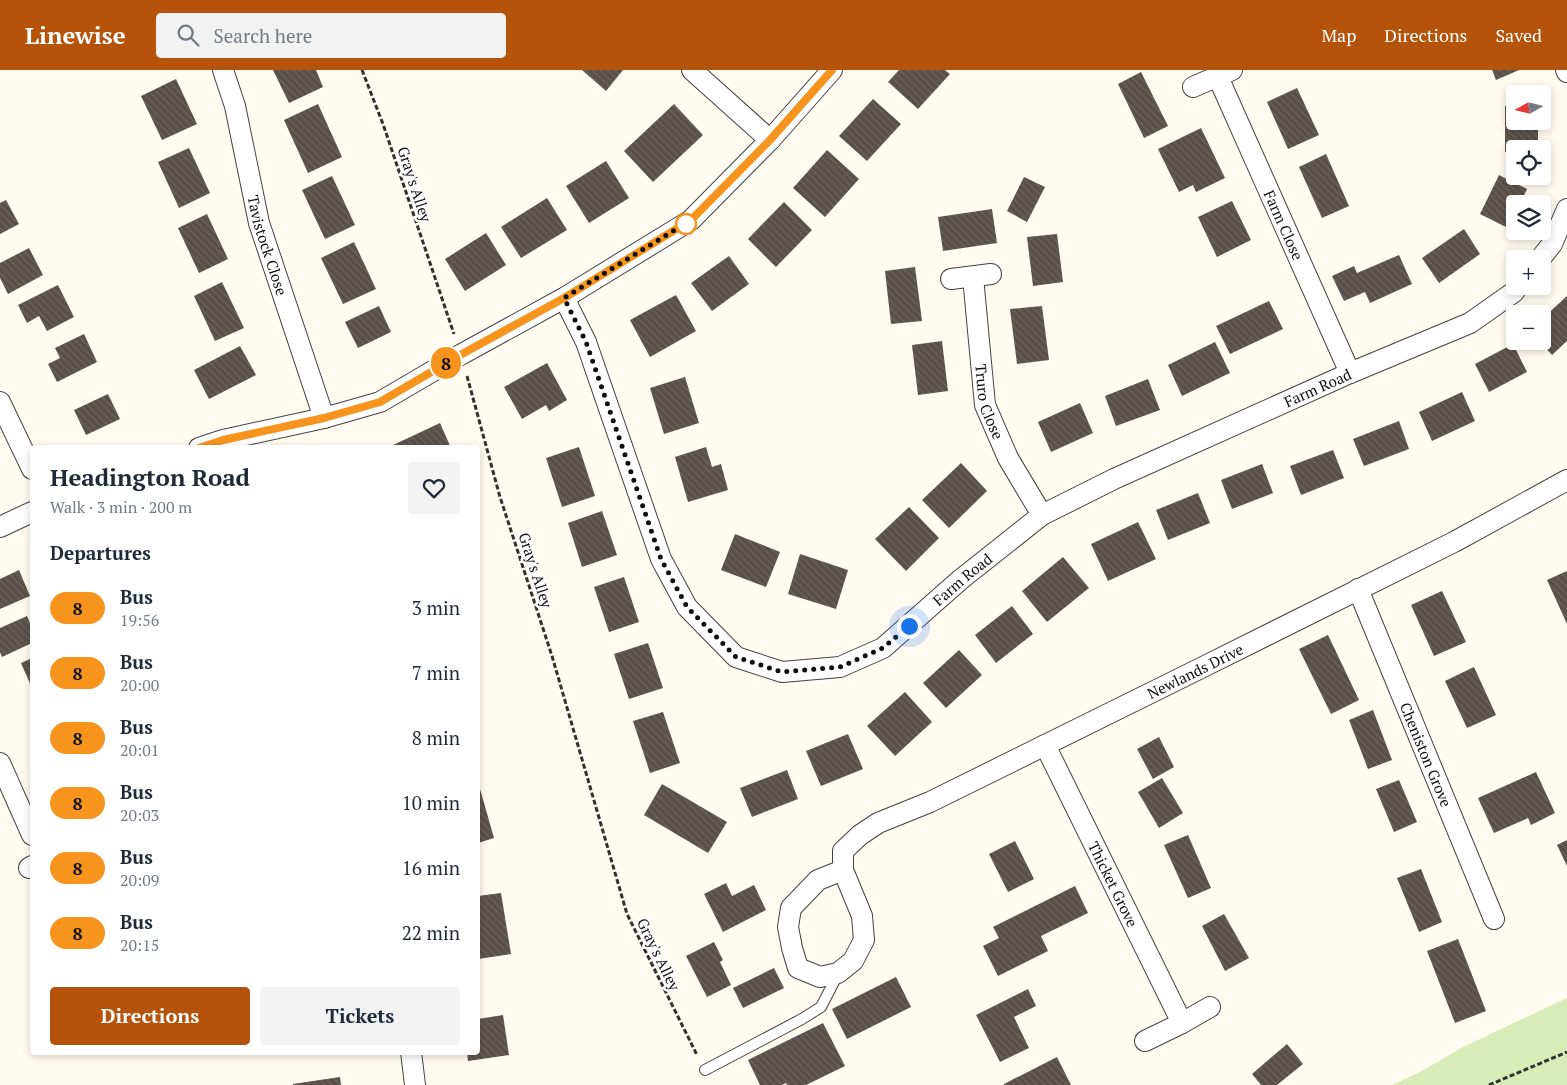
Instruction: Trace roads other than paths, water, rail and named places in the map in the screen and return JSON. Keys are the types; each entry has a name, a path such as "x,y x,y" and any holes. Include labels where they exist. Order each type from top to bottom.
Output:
{"street":[{"name":"Tavistock Close","path":"224,70 235,106 259,223 324,418"},
{"path":"692,70 770,140"},
{"path":"208,445 324,418 380,402 564,298 691,220 770,140 832,70"},
{"name":"Farm Close","path":"1193,88 1225,73 1350,373"},
{"path":"1547,250 1552,244 1567,209"},
{"name":"Truro Close","path":"951,279 982,276 985,405 1008,458 1042,515"},
{"name":"Farm Road","path":"564,298 586,342 661,559 687,607 736,657 782,672 840,667 883,648 960,580 1042,515 1114,479 1350,373 1470,323 1510,295"},
{"path":"0,402 30,465"},
{"name":"Newlands Drive","path":"843,870 843,851 860,835 878,823 930,802 1454,542 1567,480"},
{"path":"0,527 30,513"},
{"name":"Cheniston Grove","path":"1358,589 1494,919"},
{"name":"Thicket Grove","path":"1045,745 1182,1023"},
{"path":"0,763 30,830"},
{"path":"843,870 862,916 864,940 853,961 838,973 820,977 798,968 788,927 791,908 818,880 843,870"},
{"path":"1145,1041 1210,1007"},
{"path":"411,1055 415,1085"}],"lane":[{"path":"705,1070 821,1007 838,973"}]}
